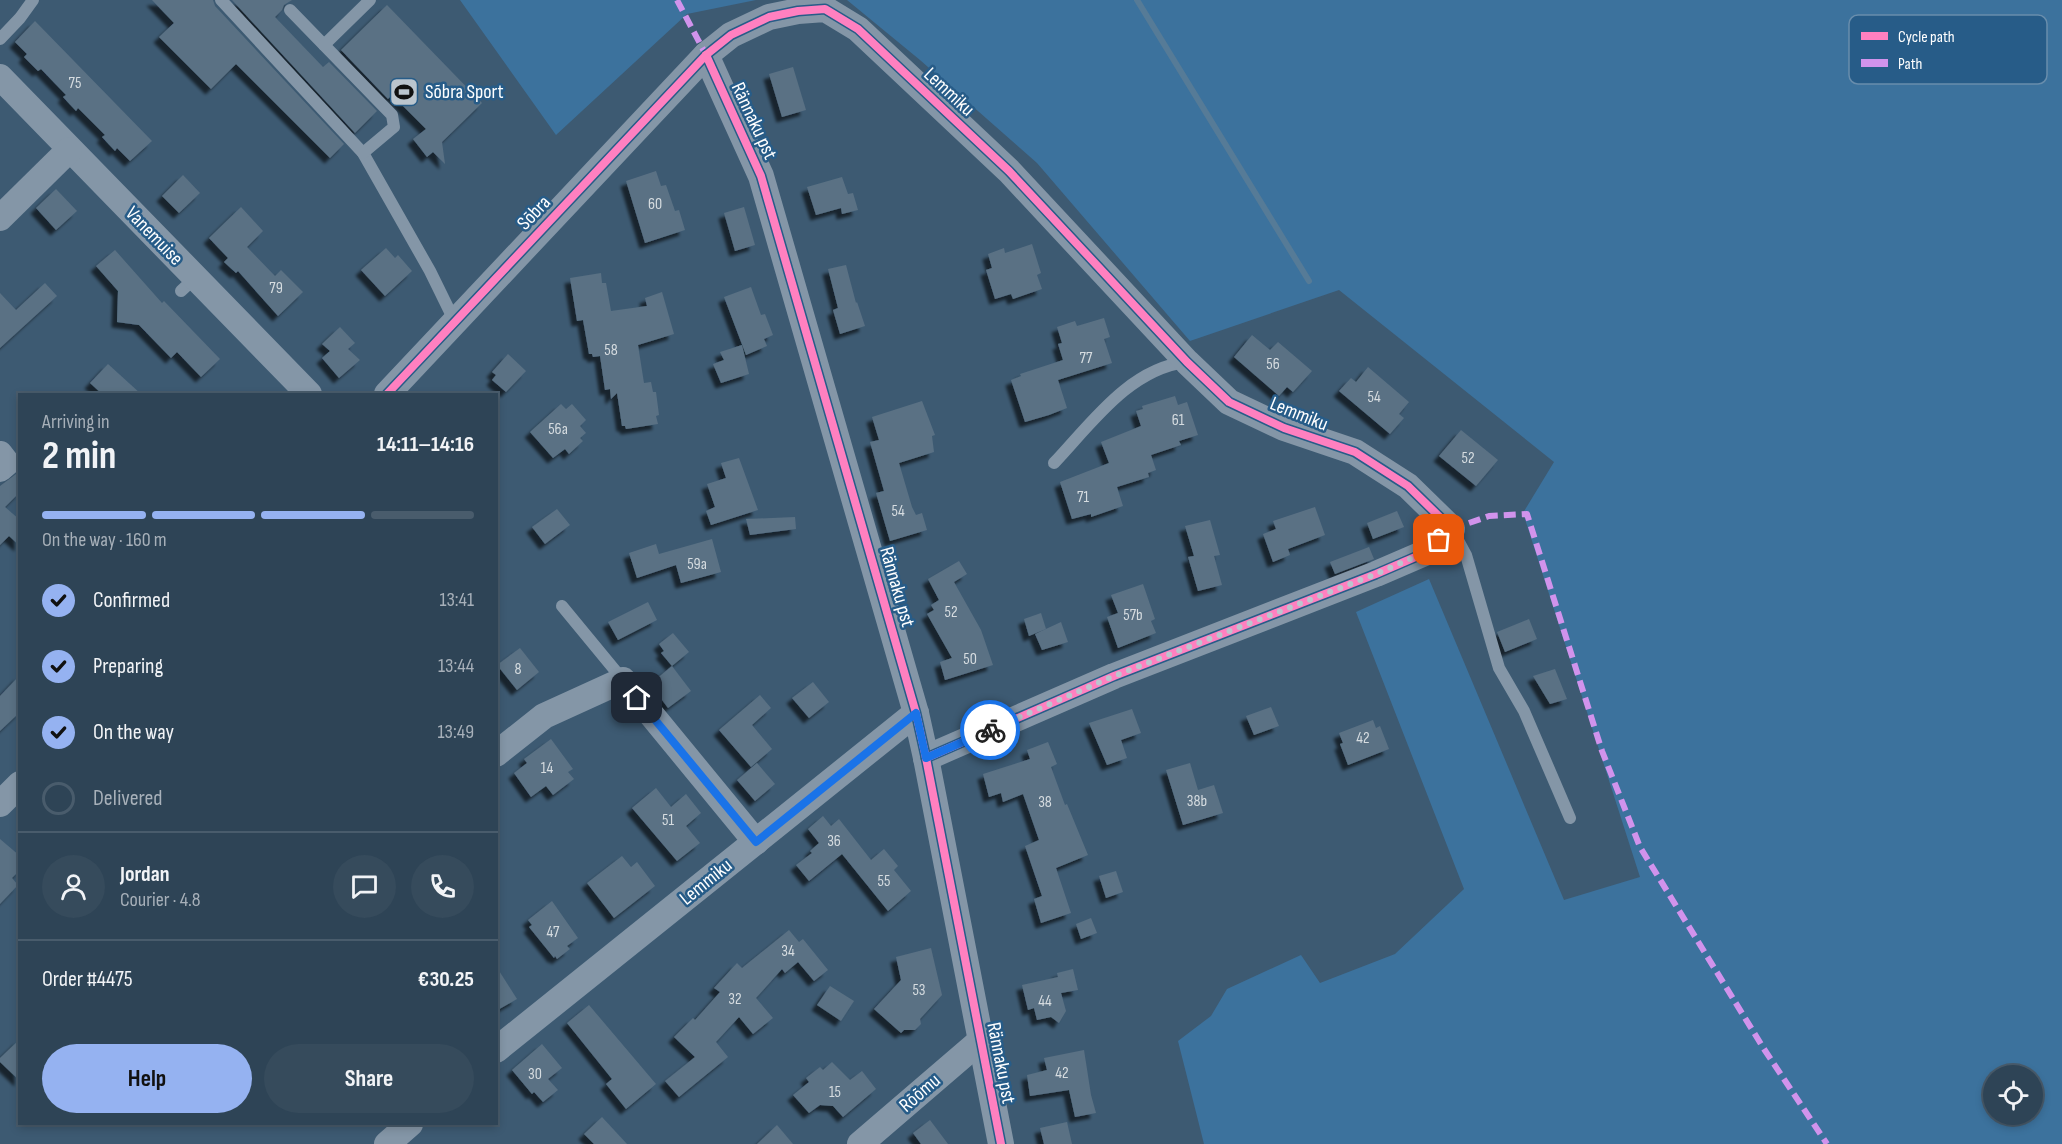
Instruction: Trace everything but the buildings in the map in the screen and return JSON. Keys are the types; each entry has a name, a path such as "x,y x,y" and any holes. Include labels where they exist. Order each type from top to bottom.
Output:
{"street":[{"name":"Lemmiku","path":"706,55 731,35 769,17 798,11 825,9 858,29 1009,171 1187,362 1229,402 1284,428 1355,452 1408,486 1452,529"},
{"name":"Sõbra","path":"388,393 706,55"},
{"name":"Rännaku pst","path":"706,55 761,176 916,713 1001,1144"},
{"name":"Vanemuise","path":"0,77 69,150 188,285 308,393"},
{"path":"0,218 69,150"},
{"path":"0,454 7,463 0,469"},
{"path":"926,758 1114,676 1426,552 1452,529"},
{"path":"498,752 544,716 622,680 756,842"},
{"name":"Lemmiku","path":"498,1048 916,713"},
{"path":"0,804 18,786"},
{"name":"Rõõmu","path":"860,1144 980,1041"},
{"path":"387,1144 409,1125"}],"lane":[{"path":"0,39 33,0"},
{"path":"221,0 363,153 430,271 455,322"},
{"path":"324,45 370,0"},
{"path":"290,10 392,115 394,127 363,153"},
{"path":"1054,463 1109,405 1139,379 1172,363 1187,362"},
{"path":"1452,529 1466,555 1499,668 1524,711 1570,818"},
{"path":"562,606 622,680"}],"shaded area":[{"path":"460,0 756,0 687,14 556,135"},
{"path":"847,0 2062,0 2062,1144 1204,1144 1178,1041 1211,1016 1227,989 1301,955 1320,983 1395,954 1464,889 1356,612 1429,579 1564,900 1640,877 1523,513 1554,462 1339,290 1190,341 1037,163 920,60"}],"waterway":[{"path":"1137,0 1309,281"}],"marked path":[{"path":"677,0 706,55"},
{"path":"1452,529 1489,516 1527,514 1602,751 1640,847 1764,1049 1827,1144"}],"cycle path":[{"path":"388,393 706,55 731,35 769,17 798,11 825,9 858,29 1009,171 1187,362 1229,402 1284,428 1355,452 1408,486 1452,529 1427,552 1114,676 926,758"},
{"path":"706,55 761,176 916,713 1001,1144"}],"way so far":[{"path":"990,730 1114,676 1376,574 1426,552 1439,540"}],"place":[{"name":"Sõbra Sport","path":"404,92"}],"route":[{"path":"637,698 756,842 916,713 926,758 990,730"}]}
